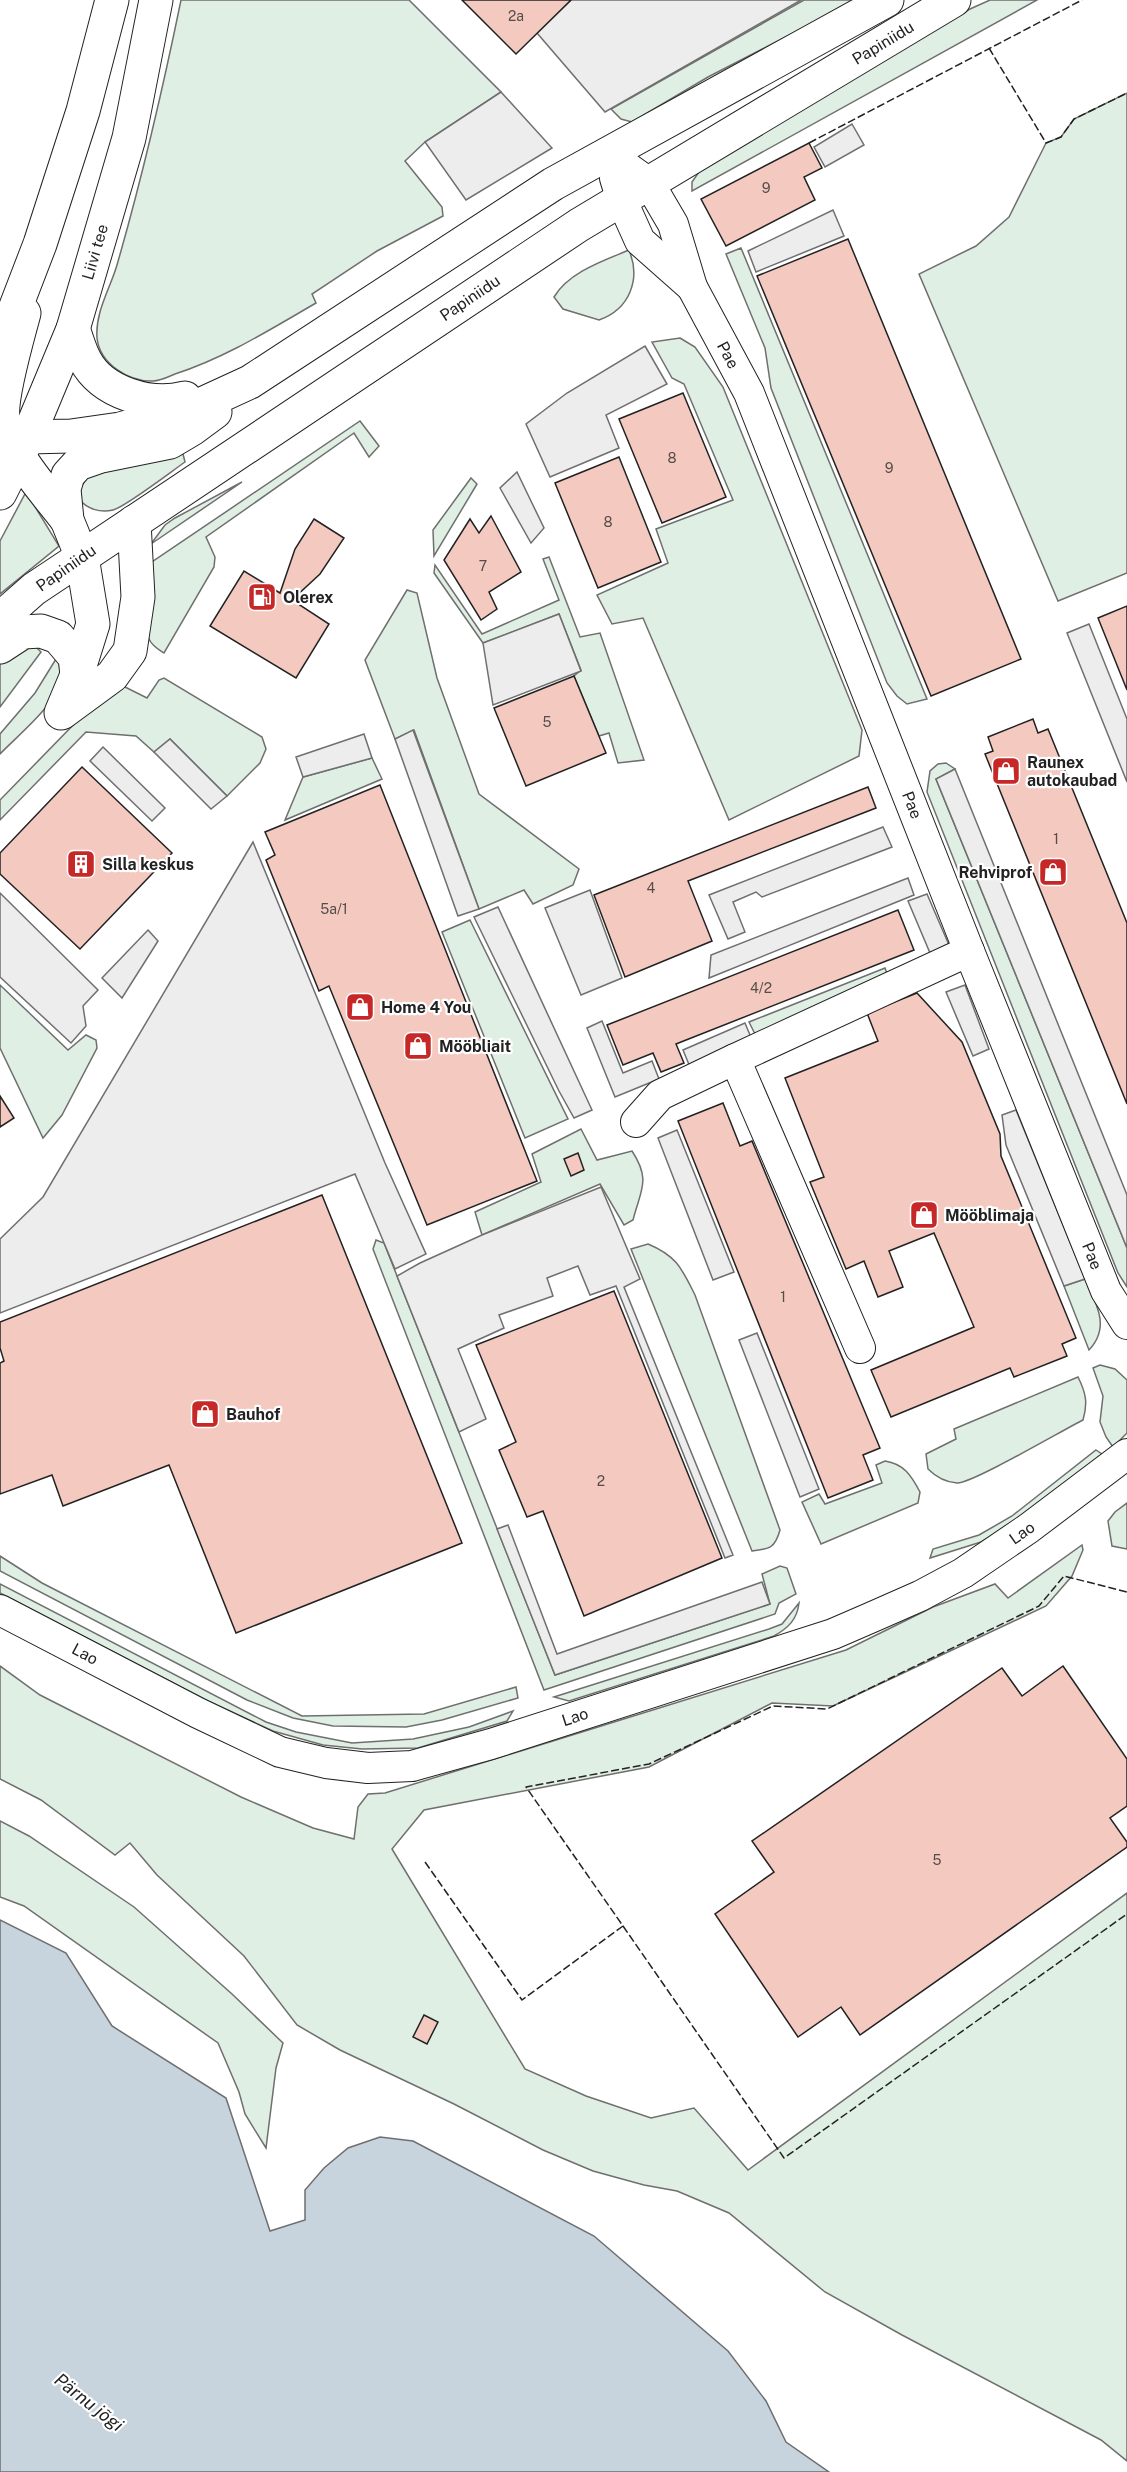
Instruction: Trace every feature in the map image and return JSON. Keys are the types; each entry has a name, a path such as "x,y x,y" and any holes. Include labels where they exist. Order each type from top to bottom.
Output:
{"main road":[{"path":"0,348 40,244 83,111 112,0"},
{"name":"Liivi tee","path":"0,493 14,443 73,329 129,138 156,0"},
{"path":"67,520 64,489 68,475 78,464 101,456 170,442 199,424 250,382 553,184 887,0"},
{"name":"Papiniidu","path":"0,619 34,589 579,225 954,0"},
{"path":"40,244 7,381 3,416 14,443 67,520 82,557 93,624 77,675 61,713 112,676 130,651 138,597 134,522"},
{"path":"73,329 85,361 96,376 118,390 140,399 170,402 250,382"},
{"path":"14,443 120,429 189,411 250,382"},
{"path":"0,648 23,632 41,631 58,637 75,657 77,675"}],"street":[{"name":"Pae","path":"607,153 649,183 673,225 693,287 748,393 969,951 1107,1291 1127,1324"},
{"name":"Pae","path":"607,153 622,201 640,241 693,287"},
{"path":"636,1122 660,1095 969,951"},
{"path":"735,1059 860,1348"},
{"name":"Lao","path":"0,1610 198,1713 280,1752 326,1763 368,1768 412,1766 491,1744 833,1634 870,1618 920,1596 963,1573 1029,1528 1127,1454"}],"green space":[{"path":"181,0 409,0 501,92 425,142 405,161 442,207 443,216 377,251 312,294 316,303 265,333 194,367 158,380 144,381 126,375 110,363 99,347 97,328 135,199"},
{"path":"804,0 857,0 708,77 632,122 621,119 611,109"},
{"path":"990,0 1037,0 692,191 692,182 701,169 970,9"},
{"path":"1127,93 1127,573 1058,601 919,274 976,246 1009,217 1046,143 1061,137 1074,119"},
{"path":"741,248 927,699 907,704 887,683 771,388 765,348 726,254"},
{"path":"629,250 634,272 633,282 625,301 618,308 599,320 563,309 554,297 560,288 587,268"},
{"path":"680,338 695,347 723,387 862,730 859,756 729,820 643,618 612,624 597,595 668,563 656,529 733,500 684,384 672,378 652,342"},
{"path":"360,421 379,446 369,457 354,433 206,537 215,557 214,567 164,653 153,645 145,623 146,566"},
{"path":"183,454 185,462 138,496 113,510 90,508 79,499 81,487 90,473"},
{"path":"471,478 477,484 434,556 433,530"},
{"path":"242,482 151,544 165,525 175,518"},
{"path":"26,492 59,546 0,594 0,541"},
{"path":"549,557 580,637 600,633 644,760 618,763 609,733 599,736 574,676 581,670 559,614 483,643 434,573 435,565 482,634 559,600 543,559"},
{"path":"407,590 417,593 437,678 479,794 579,869 573,885 533,904 524,890 479,909 414,730 395,739 365,660"},
{"path":"35,646 41,652 0,707 0,663 16,651"},
{"path":"56,659 59,662 60,679 52,700 0,754 0,734 35,693"},
{"path":"122,675 123,686 147,698 159,680 164,678 262,737 266,749 260,763 227,796 170,739 154,752 136,736 86,732 0,820 0,800"},
{"path":"372,758 382,779 285,820 303,777"},
{"path":"946,763 955,769 936,779 1127,1248 1127,1287 1118,1273 927,792 930,771 938,764"},
{"path":"470,920 568,1119 525,1138 442,932"},
{"path":"885,968 889,979 756,1036 749,1022"},
{"path":"0,985 68,1050 86,1035 96,1040 97,1048 62,1115 43,1138 0,1048"},
{"path":"581,1129 597,1160 632,1151 638,1161 643,1185 633,1220 624,1225 600,1184 482,1235 475,1212 541,1182 532,1154"},
{"path":"376,1240 384,1243 555,1675 770,1604 762,1574 780,1566 787,1568 796,1594 779,1603 775,1614 544,1690 373,1249"},
{"path":"648,1244 666,1253 678,1264 695,1295 780,1530 774,1544 767,1548 752,1551 631,1249"},
{"path":"1085,1279 1097,1306 1100,1324 1096,1341 1089,1350 1064,1286"},
{"path":"1100,1365 1115,1369 1127,1380 1127,1433 1113,1447 1100,1422 1103,1396 1093,1368"},
{"path":"1078,1377 1085,1398 1083,1420 966,1481 948,1482 937,1477 928,1469 926,1454 956,1439 954,1429"},
{"path":"1096,1450 1102,1454 1021,1518 981,1542 930,1558 933,1549 979,1535 1012,1516"},
{"path":"885,1461 902,1468 910,1476 920,1492 918,1503 821,1544 802,1502 819,1494 825,1504 882,1483 876,1465"},
{"path":"1127,1503 1127,1549 1112,1546 1108,1521"},
{"path":"1082,1545 1083,1550 1072,1576 1046,1606 833,1706 772,1703 649,1767 424,1810 392,1849 525,2069 586,2096 651,2118 694,2108 748,2170 1127,1893 1127,2461 1101,2440 825,2292 729,2213 677,2191 644,2185 593,2171 543,2150 454,2104 340,2050 297,2025 244,1956 157,1875 130,1843 115,1855 41,1800 0,1779 0,1666 40,1695 241,1797 313,1828 354,1839 358,1807 368,1794 385,1793 846,1650 933,1607 995,1584 1008,1598"},
{"path":"0,1556 42,1583 302,1716 424,1714 516,1687 518,1698 442,1720 406,1727 333,1726 293,1718 247,1700 0,1571"},
{"path":"0,1584 266,1722 296,1732 352,1743 413,1739 469,1727 513,1711 507,1721 418,1748 362,1749 323,1745 273,1731 208,1701 0,1593"},
{"path":"799,1603 791,1623 774,1636 569,1701 554,1697 769,1629 782,1624"},
{"path":"0,1821 29,1836 134,1907 232,1994 283,2043 276,2068 266,2148 245,2114 239,2092 218,2043 24,1906 0,1897"}],"shaded area":[{"path":"571,0 801,0 605,112 537,33"},
{"path":"501,92 552,148 466,200 425,142"},
{"path":"852,124 864,145 825,167 814,147"},
{"path":"833,210 844,236 756,272 748,251"},
{"path":"645,346 667,384 606,415 619,448 550,477 526,424 567,393"},
{"path":"517,472 544,528 531,543 500,488"},
{"path":"559,614 581,671 493,705 483,643"},
{"path":"1089,624 1127,719 1127,782 1067,633"},
{"path":"413,730 479,909 458,916 395,739"},
{"path":"364,734 372,758 303,777 296,757"},
{"path":"170,739 227,796 211,809 154,752"},
{"path":"103,747 165,808 152,821 90,761"},
{"path":"955,769 1127,1195 1127,1248 936,779"},
{"path":"883,827 892,847 762,897 756,892 733,902 745,932 728,939 709,895"},
{"path":"253,842 385,1163 426,1254 395,1269 355,1174 0,1313 0,1239 43,1197"},
{"path":"908,878 914,895 709,978 711,955"},
{"path":"590,890 622,978 581,995 545,908"},
{"path":"0,893 98,990 83,1006 86,1026 71,1043 0,977"},
{"path":"927,894 949,945 930,953 908,901"},
{"path":"498,907 592,1110 574,1118 474,917"},
{"path":"148,930 158,941 122,998 102,978"},
{"path":"965,985 989,1049 973,1056 946,992"},
{"path":"602,1021 623,1073 652,1061 659,1079 615,1097 587,1028"},
{"path":"745,1023 752,1040 690,1067 683,1050"},
{"path":"1016,1110 1085,1279 1064,1286 1006,1145 1002,1115"},
{"path":"677,1130 734,1272 713,1280 658,1138"},
{"path":"601,1187 640,1279 624,1287 733,1555 725,1558 616,1286 590,1295 578,1266 547,1278 553,1296 499,1315 504,1328 458,1349 486,1419 459,1432 397,1276 482,1235"},
{"path":"757,1333 819,1489 800,1497 739,1340"},
{"path":"508,1525 557,1654 762,1582 770,1604 555,1675 497,1529"}],"water":[{"name":"Pärnu jõgi","path":"0,1920 66,1953 112,2026 226,2098 270,2231 305,2220 305,2190 324,2168 348,2148 380,2137 413,2141 594,2236 728,2351 766,2401 786,2442 829,2472 0,2472"}],"building":[{"path":"462,0 571,0 516,54"},
{"path":"809,143 822,168 804,177 815,200 726,246 701,199"},
{"path":"848,239 1021,659 931,696 757,276"},
{"path":"683,393 726,497 662,523 619,419"},
{"path":"619,457 661,562 598,588 555,483"},
{"path":"491,516 521,572 489,592 497,609 481,620 444,560 470,519 479,533"},
{"name":"Olerex","path":"314,519 344,538 320,574 292,600 329,624 296,678 210,626 244,571 280,593 295,549"},
{"path":"1127,606 1127,690 1098,618"},
{"path":"574,676 606,753 526,786 494,708"},
{"path":"1033,719 1038,733 1048,729 1127,923 1127,1104 985,754 993,751 988,737"},
{"name":"Silla keskus","path":"82,767 172,853 80,949 0,874 0,853"},
{"name":"Mööbliait","path":"380,785 537,1181 427,1225 329,986 319,991 266,860 275,855 265,832"},
{"path":"868,787 876,808 688,881 712,941 625,977 594,895"},
{"path":"898,910 914,950 676,1044 684,1063 661,1072 653,1053 623,1065 607,1025"},
{"name":"Mööblimaja","path":"917,993 962,1042 1000,1134 1001,1156 1076,1338 1062,1344 1067,1356 1014,1377 1010,1368 891,1417 871,1370 974,1327 934,1233 889,1251 903,1287 878,1297 864,1261 846,1269 810,1182 824,1177 785,1078 878,1041 867,1013"},
{"path":"0,1096 14,1118 0,1127"},
{"path":"723,1103 740,1146 752,1141 880,1448 863,1455 873,1480 828,1498 678,1121"},
{"path":"578,1153 584,1170 571,1176 564,1159"},
{"name":"Bauhof","path":"322,1195 462,1543 236,1633 169,1465 63,1506 52,1475 0,1494 0,1363 4,1361 0,1348 0,1322"},
{"path":"614,1291 722,1558 584,1616 543,1511 527,1517 499,1450 516,1442 476,1345"},
{"path":"1063,1666 1127,1759 1127,1806 1110,1818 1127,1842 1127,1847 860,2035 841,2007 798,2037 715,1914 774,1872 752,1841 1002,1668 1022,1696"},
{"path":"424,2015 438,2022 427,2044 413,2037"}],"fence":[{"path":"809,143 1082,0"},
{"path":"989,48 1046,143 1061,137 1074,119 1127,93"},
{"path":"425,1862 522,2000 623,1926 526,1787 649,1764 773,1706 827,1709 1039,1606 1064,1576 1127,1592"},
{"path":"623,1926 784,2158 1127,1914"}],"place":[{"name":"Olerex","path":"262,597"},
{"name":"Raunex autokaubad","path":"1006,771"},
{"name":"Silla keskus","path":"81,864"},
{"name":"Rehviprof","path":"1053,872"},
{"name":"Home 4 You","path":"360,1007"},
{"name":"Mööbliait","path":"418,1046"},
{"name":"Mööblimaja","path":"924,1215"},
{"name":"Bauhof","path":"205,1414"}]}
